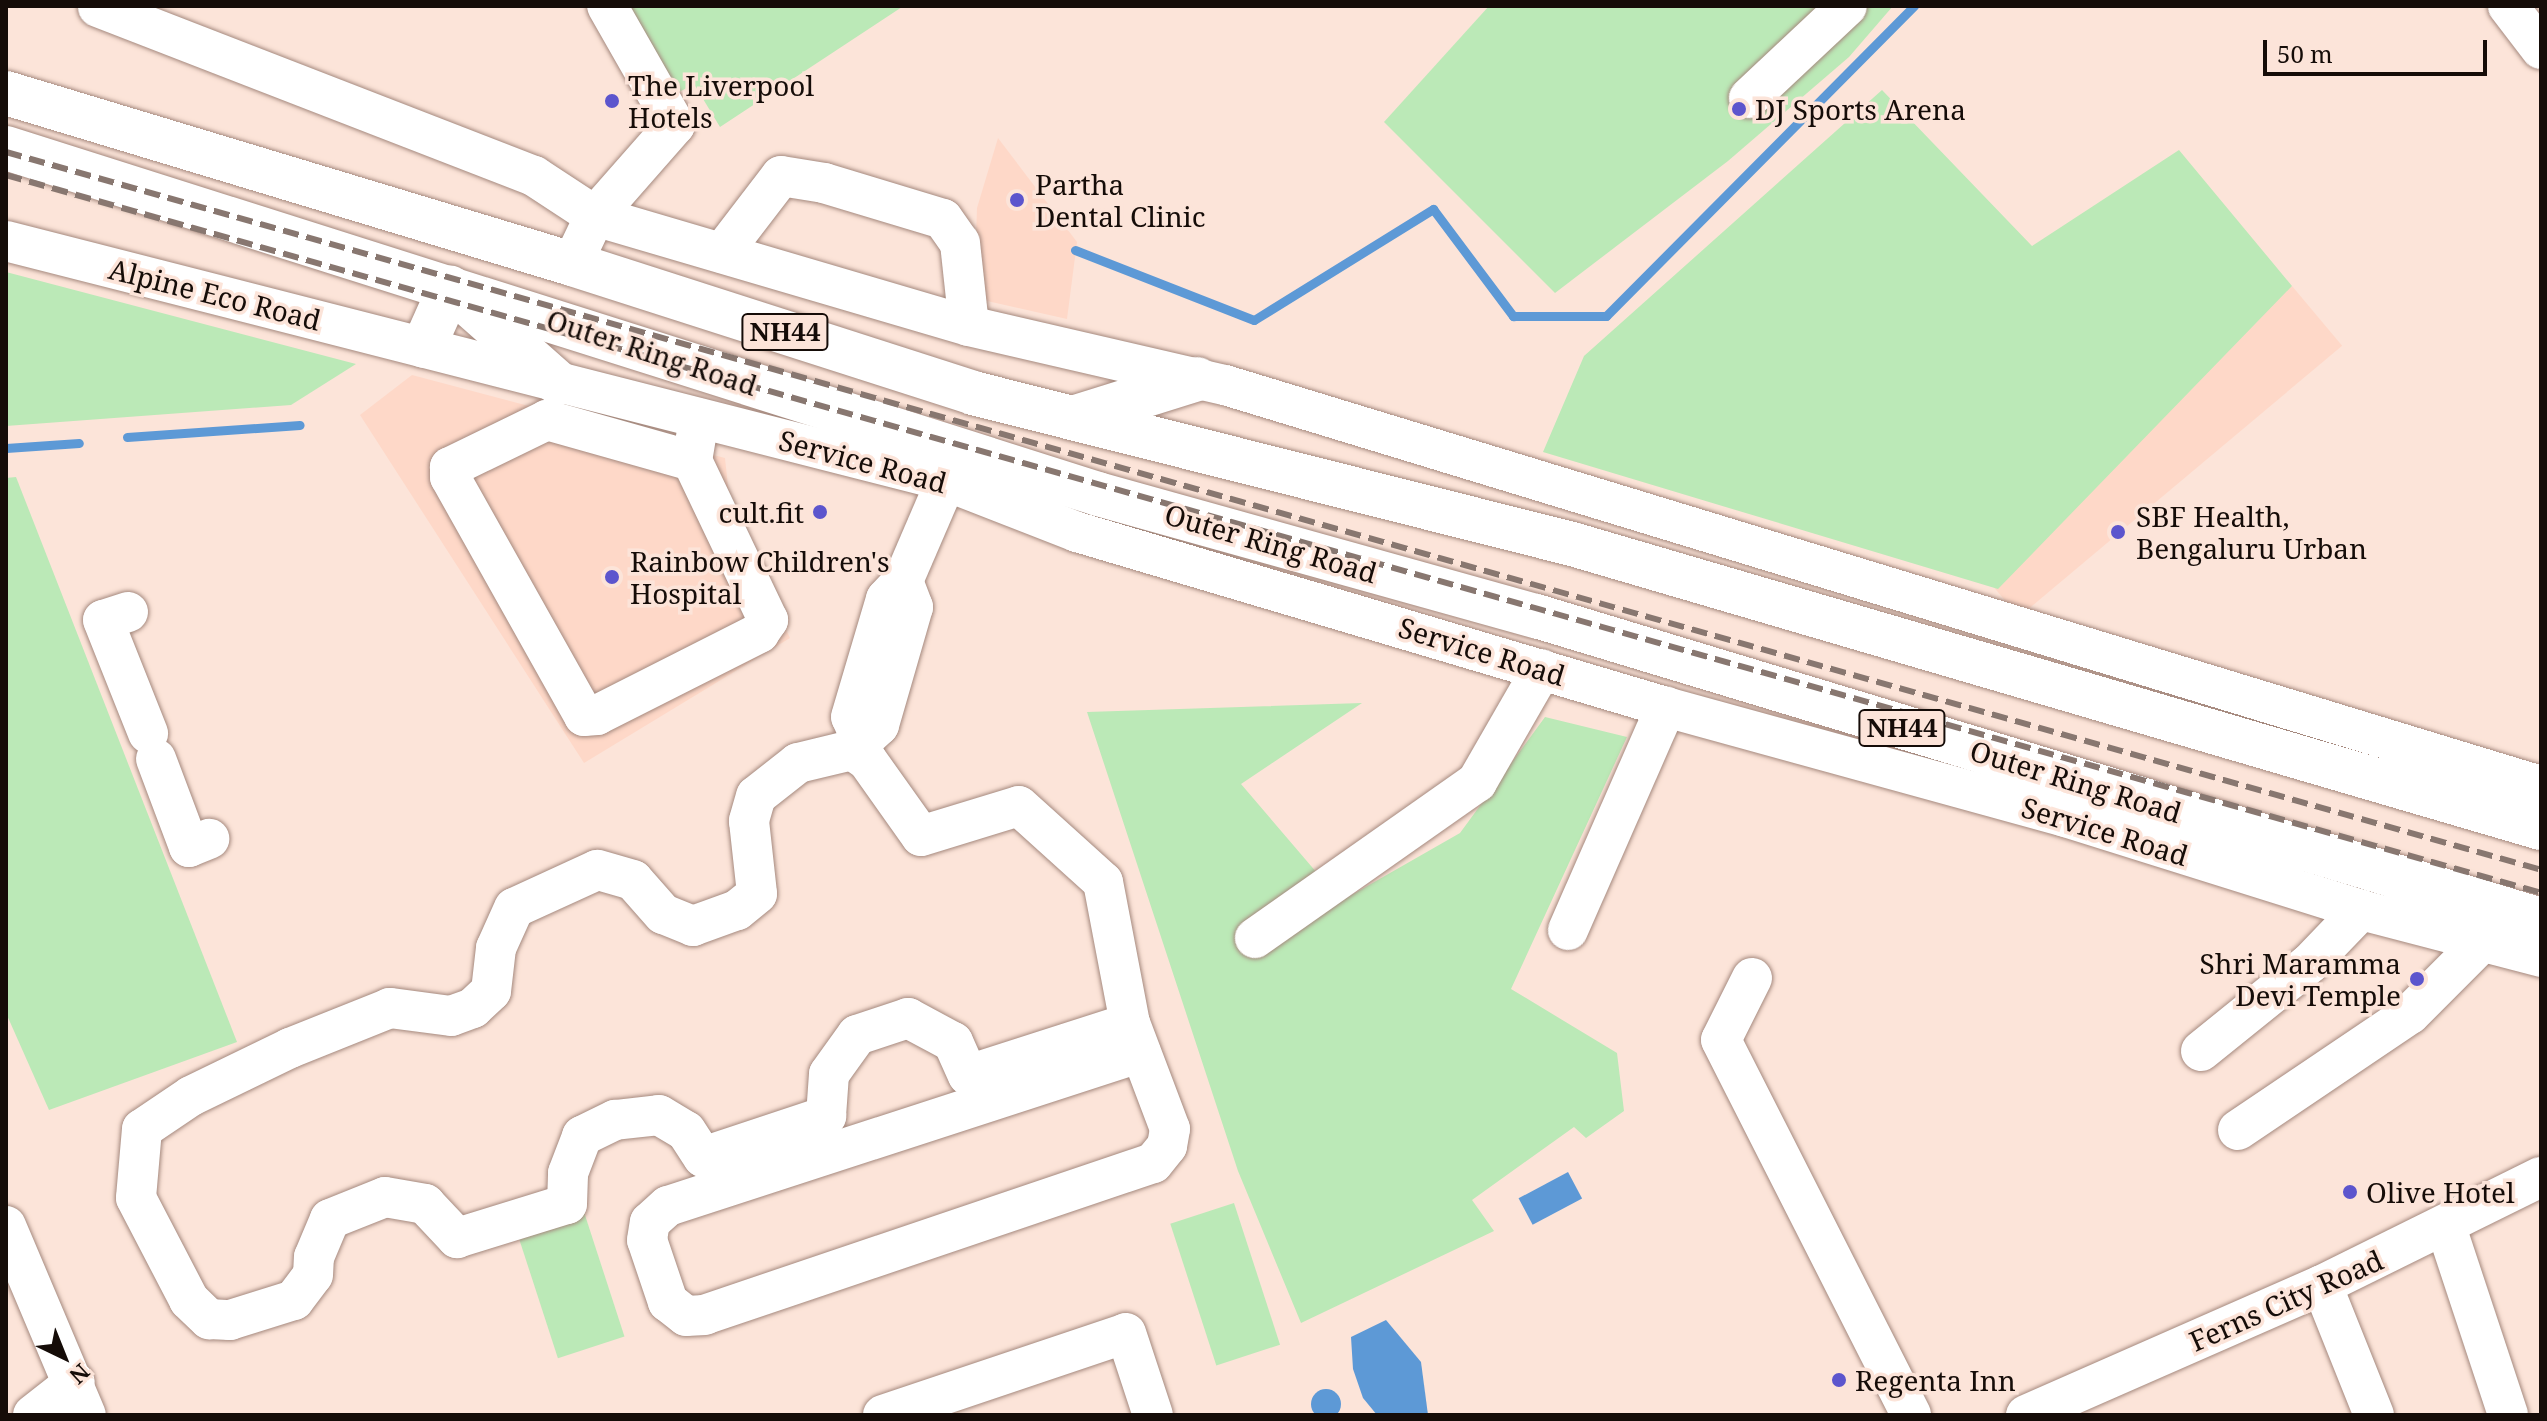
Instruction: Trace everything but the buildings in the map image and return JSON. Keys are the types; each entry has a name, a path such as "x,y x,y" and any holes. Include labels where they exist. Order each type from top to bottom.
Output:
{"highway":[{"name":"Outer Ring Road","path":"6,93 572,264 973,393 1572,544 2541,828"},
{"name":"Outer Ring Road","path":"6,148 1098,494 1536,616 2267,840 2541,920"},
{"path":"424,346 450,288 552,401"},
{"path":"1076,417 1197,379"}],"street":[{"path":"572,264 595,216 675,125 607,6"},
{"path":"1749,98 1847,6"},
{"path":"2508,6 2541,49"},
{"path":"98,7 534,176 595,216 969,326 1197,379 2541,786"},
{"path":"722,253 781,176 824,183 943,219 960,243 969,326"},
{"name":"Alpine Eco Road","path":"6,241 424,346"},
{"name":"Service Road","path":"424,346 552,401 699,419 946,481 1077,532 1666,707 2065,817 2361,910 2541,957"},
{"path":"692,461 552,401 456,459 450,477 584,716 597,715 759,633 768,620 692,461 699,419"},
{"path":"946,481 903,581 913,607 879,725 857,744 798,763 756,796 749,821 757,894 737,910 693,926 663,914 633,880 597,870 527,901 514,908 496,948 491,991 473,1008 451,1016 390,1008 290,1048 191,1096 142,1129 136,1198 189,1300 209,1319 230,1320 294,1300 313,1275 314,1257 330,1219 385,1197 425,1204 457,1238 567,1204 568,1173 582,1136 615,1120 659,1115 686,1131 703,1157 770,1154 1135,1038"},
{"path":"128,612 103,620 189,847 209,839"},
{"path":"1255,938 1477,782 1542,669"},
{"path":"1568,930 1666,707"},
{"path":"857,744 921,836 1019,806 1103,882 1135,1038 1170,1129 1167,1146 1153,1163 705,1315 686,1316 668,1302 647,1240 650,1222 668,1206 770,1154 826,1116 829,1074 857,1035 908,1018 953,1042 968,1075 1135,1038"},
{"path":"2201,1051 2310,963 2361,910"},
{"path":"2238,1130 2410,1014 2483,941"},
{"path":"1752,978 1721,1040 1911,1415"},
{"name":"Ferns City Road","path":"2026,1415 2322,1285 2446,1227 2541,1177"},
{"path":"6,1226 81,1399 33,1415"},
{"path":"2446,1227 2508,1415"},
{"path":"2322,1285 2374,1415"},
{"path":"883,1415 1126,1333 1153,1415"}],"shaded area":[{"path":"998,138 1077,242 1067,319 974,298 977,208"},
{"path":"2292,286 2342,346 2019,617 1969,557"},
{"name":"Rainbow Children's Hospital","path":"412,375 725,458 731,515 790,638 584,763 360,415"}],"green space":[{"path":"615,6 902,7 720,127 694,84 670,97"},
{"path":"1489,6 1893,6 1849,57 1728,161 1555,293 1384,122"},
{"path":"1882,90 2032,246 2179,150 2292,286 1998,589 1543,452 1584,356"},
{"path":"6,272 356,364 291,405 6,426"},
{"path":"16,477 237,1042 49,1110 6,1013 6,478"},
{"path":"1362,703 1241,784 1341,901 1460,833 1545,717 1627,737 1511,989 1617,1053 1624,1111 1586,1138 1574,1127 1472,1200 1494,1231 1301,1323 1238,1171 1087,712"},
{"path":"1234,1203 1280,1345 1216,1365 1170,1224"},
{"path":"584,1212 624,1337 558,1358 517,1234"}],"water":[{"path":"1568,1172 1582,1198 1533,1225 1519,1198"},
{"path":"1386,1320 1421,1362 1428,1415 1377,1415 1363,1398 1353,1369 1351,1337"},
{"path":"1326,1389 1337,1393 1341,1404 1337,1415 1326,1419 1315,1415 1311,1404 1315,1393"}],"waterway":[{"path":"1075,250 1254,320 1433,209 1513,316 1606,316 1914,6"},
{"path":"127,437 300,425"},
{"path":"6,448 79,443"}],"railway":[{"path":"6,152 2541,870"},
{"path":"6,175 2541,893"}],"place":[{"name":"The Liverpool Hotels","path":"612,101"},
{"name":"DJ Sports Arena","path":"1739,109"},
{"name":"Partha Dental Clinic","path":"1017,200"},
{"name":"cult.fit","path":"820,512"},
{"name":"SBF Health, Bengaluru Urban","path":"2118,532"},
{"name":"Rainbow Children's Hospital","path":"612,577"},
{"name":"Shri Maramma Devi Temple","path":"2417,979"},
{"name":"Olive Hotel","path":"2350,1192"},
{"name":"Regenta Inn","path":"1839,1380"}]}
